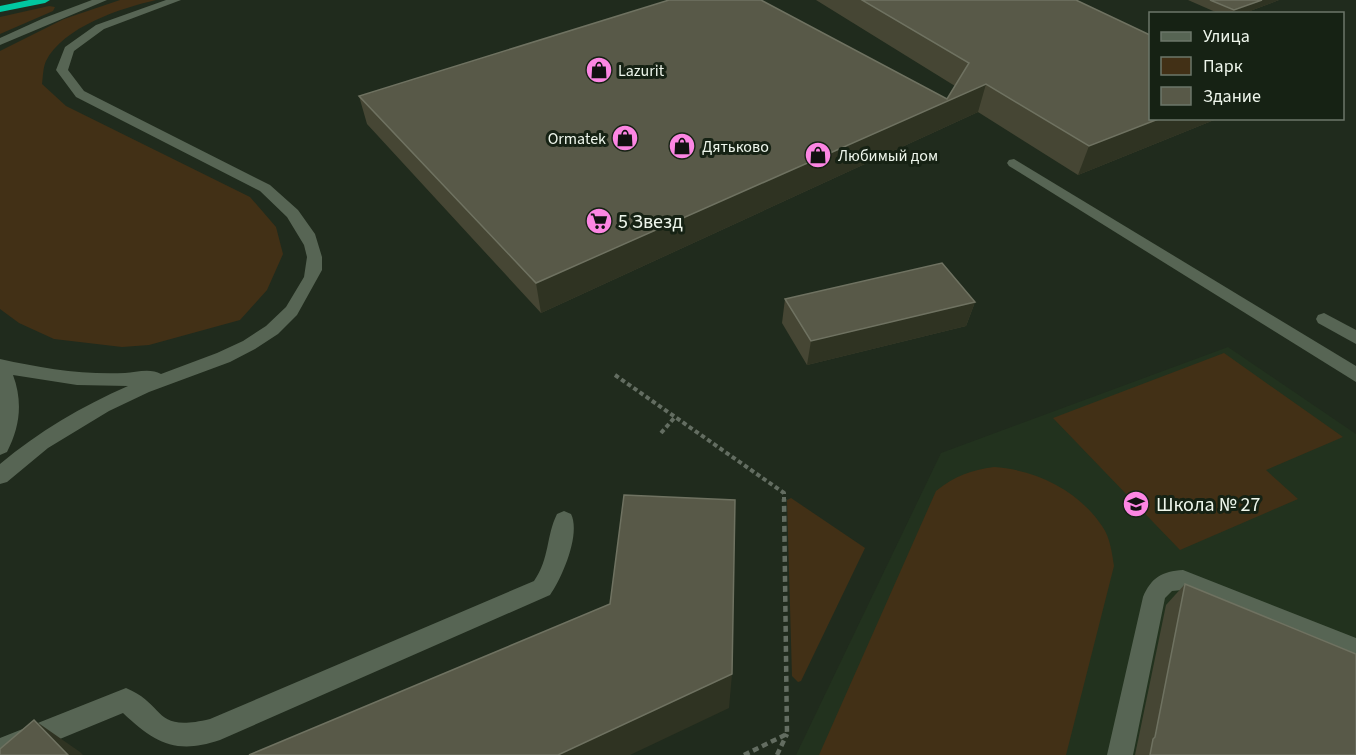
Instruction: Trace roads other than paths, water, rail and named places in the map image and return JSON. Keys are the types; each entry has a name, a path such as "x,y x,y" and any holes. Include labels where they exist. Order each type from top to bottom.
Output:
{"highway":[{"path":"0,9 45,0"}],"street":[{"path":"0,42 48,20 102,0"},
{"path":"0,476 20,457 69,424 120,397 249,345 278,325 301,299 314,271 311,240 290,209 265,188 80,94 62,70 69,49 100,27 176,0"},
{"path":"1014,163 1356,375"},
{"path":"1324,319 1356,338"},
{"path":"0,365 38,375 113,380 153,377 214,361"},
{"path":"0,365 10,387 11,409 8,429 0,447"},
{"path":"0,751 126,700 158,728 171,736 189,737 211,731 542,588 557,564 564,520"},
{"path":"1120,755 1154,597 1158,586 1169,580 1183,580 1356,649"}],"place":[{"name":"Lazurit","path":"599,70"},
{"name":"Ormatek","path":"625,138"},
{"name":"Дятьково","path":"682,146"},
{"name":"Любимый дом","path":"818,155"},
{"name":"5 Звезд","path":"599,221"},
{"name":"Школа № 27","path":"1136,504"}]}
